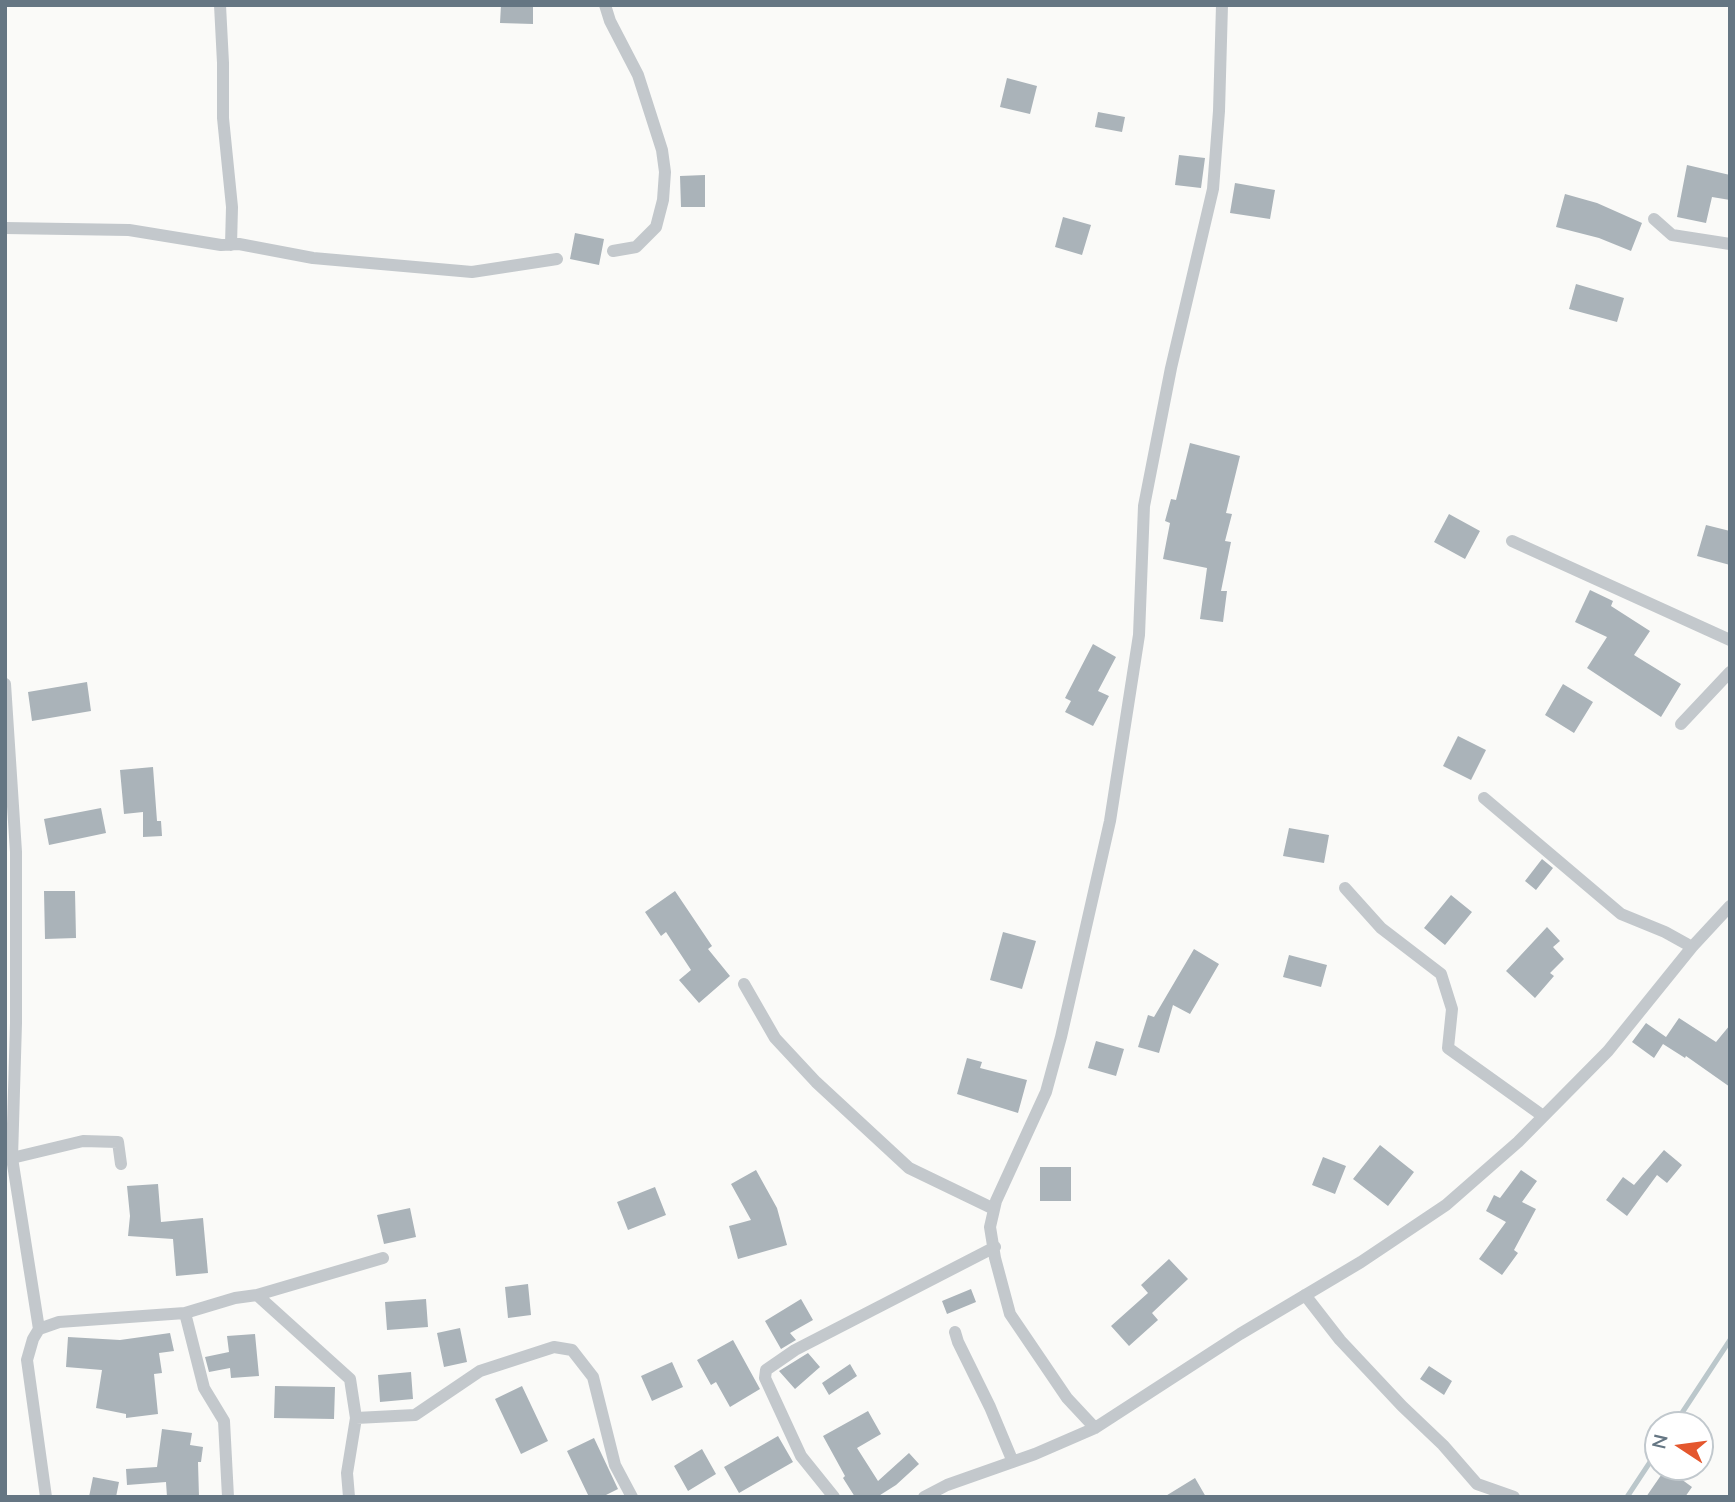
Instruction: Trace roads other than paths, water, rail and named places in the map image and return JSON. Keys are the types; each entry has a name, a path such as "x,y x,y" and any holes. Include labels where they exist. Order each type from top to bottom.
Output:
{"street":[{"path":"220,5 223,118 232,207 231,245"},
{"path":"605,5 610,21 638,75 662,150 665,172 663,200 656,227 636,247 613,251"},
{"path":"1095,1428 1067,1398 1010,1314 990,1227 994,1209 1021,1143 1046,1092 1110,821 1139,635 1144,506 1171,368 1213,190 1219,111 1222,5"},
{"path":"1654,219 1672,235 1730,244"},
{"path":"5,228 129,230 221,245 239,244 313,258 472,272 557,259"},
{"path":"1512,541 1730,640"},
{"path":"1681,724 1730,672"},
{"path":"5,684 16,852 11,1023 12,1158 39,1329"},
{"path":"1484,798 1621,914 1665,932 1692,947"},
{"path":"1345,888 1381,929 1441,974 1452,1009 1448,1048 1543,1116"},
{"path":"924,1497 947,1485 1013,1462 1095,1428 1240,1334 1361,1262 1446,1205 1518,1142 1608,1051 1692,947 1730,906"},
{"path":"744,985 775,1038 816,1082 909,1168 994,1209"},
{"path":"12,1158 83,1141 118,1142 121,1164"},
{"path":"834,1497 802,1456 765,1378 766,1370 812,1340 995,1247"},
{"path":"46,1497 27,1360 39,1329 59,1322 185,1313 383,1258"},
{"path":"257,1295 350,1379 356,1418 348,1473 349,1497"},
{"path":"1305,1295 1340,1340 1443,1445 1477,1484 1514,1497"},
{"path":"185,1313 204,1388 224,1421 228,1497"},
{"path":"955,1332 1013,1462"},
{"path":"356,1418 415,1415 480,1371 554,1347 572,1350 593,1377 615,1465 632,1497"}],"waterway":[{"path":"1683,1411 1730,1340"},
{"path":"1627,1497 1644,1471"}]}
